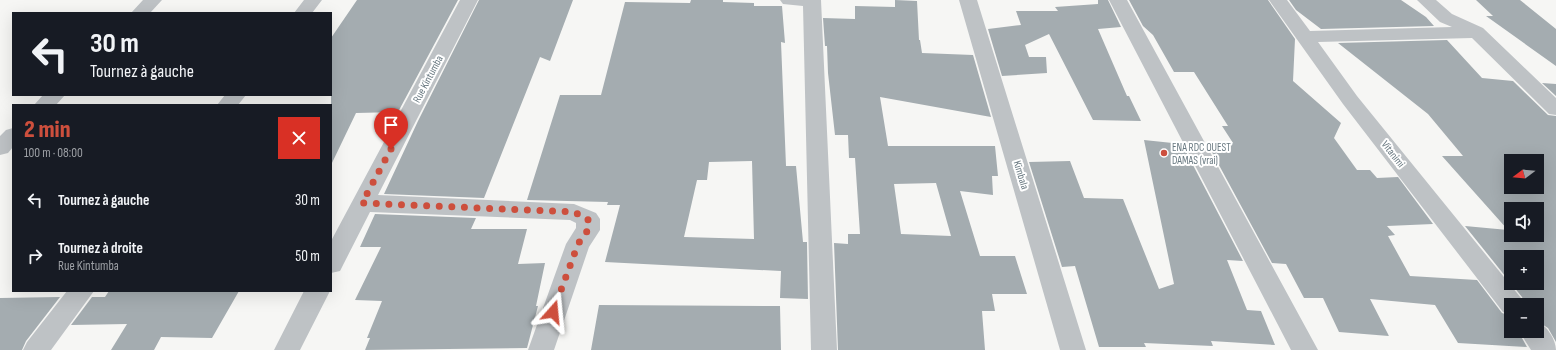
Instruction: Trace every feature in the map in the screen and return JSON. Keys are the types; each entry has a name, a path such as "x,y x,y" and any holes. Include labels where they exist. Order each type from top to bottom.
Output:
{"street":[{"path":"141,12 153,0"},
{"path":"304,12 313,0"},
{"name":"Rue Kintumba","path":"332,262 470,0"},
{"path":"789,0 812,1 824,350"},
{"name":"Kimbala","path":"968,0 1074,350"},
{"path":"1118,0 1305,350"},
{"name":"Vitanimi","path":"1278,0 1350,100 1506,298"},
{"path":"1426,0 1446,18 1477,32 1556,109"},
{"path":"1305,37 1477,32"},
{"path":"45,104 54,96"},
{"path":"228,104 235,96"},
{"path":"0,148 12,136"},
{"path":"362,203 574,212 588,219 588,230 578,244 564,279 541,350"},
{"path":"36,350 80,292"},
{"path":"287,350 316,292"},
{"path":"1538,338 1548,350"}],"building":[{"path":"357,0 458,0 398,112 356,113 332,163 332,37"},
{"path":"479,0 573,0 550,61 540,57 484,198 384,194 418,121"},
{"path":"691,0 723,0 723,2 754,3 754,6 782,6 785,43 781,42 786,166 796,166 803,242 807,242 808,299 780,298 781,271 605,262 620,205 607,205 608,202 527,200 560,95 601,95 625,2 690,3","holes":["752,161 754,239 684,237 697,180 707,180 709,162"]},
{"path":"895,0 917,1 919,40 922,53 973,55 991,117 880,97 888,146 995,146 998,176 992,176 993,195 960,191 980,256 1015,256 1027,294 992,294 995,311 982,311 985,350 838,350 834,243 848,244 848,234 860,234 855,158 849,158 848,135 835,135 823,18 855,19 855,6 895,7","holes":["936,183 951,236 901,234 894,184"]},
{"path":"1098,0 1108,0 1121,27 1098,29 1127,96 1129,96 1141,121 1093,120 1049,34 1025,45 1029,57 1046,57 1047,73 1002,76 988,29 1021,25 1016,11 1058,11 1055,7 1098,4"},
{"path":"1129,0 1268,0 1295,39 1293,81 1341,123 1334,138 1357,170 1370,170 1377,178 1398,177 1433,224 1387,226 1395,235 1388,236 1410,276 1477,280 1504,314 1504,338 1522,338 1527,347 1458,343 1435,305 1370,299 1389,336 1339,332 1323,298 1304,298 1286,264 1272,263 1207,143 1233,143 1222,126 1228,126 1194,72 1174,72 1153,35 1143,26"},
{"path":"1289,0 1401,0 1426,17 1434,26 1321,29 1296,10"},
{"path":"1476,0 1520,0 1556,29 1556,66 1486,16 1493,16"},
{"path":"1447,40 1482,78 1513,81 1548,115 1556,116 1556,342 1548,328 1544,325 1544,298 1522,298 1516,290 1544,290 1544,250 1504,250 1504,275 1465,226 1504,230 1504,242 1544,242 1544,202 1504,202 1504,226 1442,156 1463,156 1428,114 1338,43"},
{"path":"1542,83 1556,84 1556,96"},
{"path":"1144,140 1182,144 1243,261 1227,260 1247,310 1261,311 1275,345 1211,341 1213,346 1144,343 1146,347 1099,347 1075,266 1062,267 1029,162 1070,161 1084,198 1123,199 1159,289 1174,284"},
{"path":"375,214 476,218 471,229 527,229 518,264 545,263 536,306 538,306 527,348 365,350 370,338 367,338 382,301 355,300 381,247 360,247"},
{"path":"108,292 238,292 212,338 161,337 154,350 111,350 127,324 71,325 92,297 105,297"},
{"path":"60,297 26,341 22,350 0,350 0,298"},
{"path":"599,305 780,306 781,350 591,350"}],"place":[{"name":"ENA RDC OUEST DAMAS (vrai)","path":"1164,153"}],"route":[{"path":"391,149 362,203 574,212 588,219 588,230 578,244 553,312"}]}
